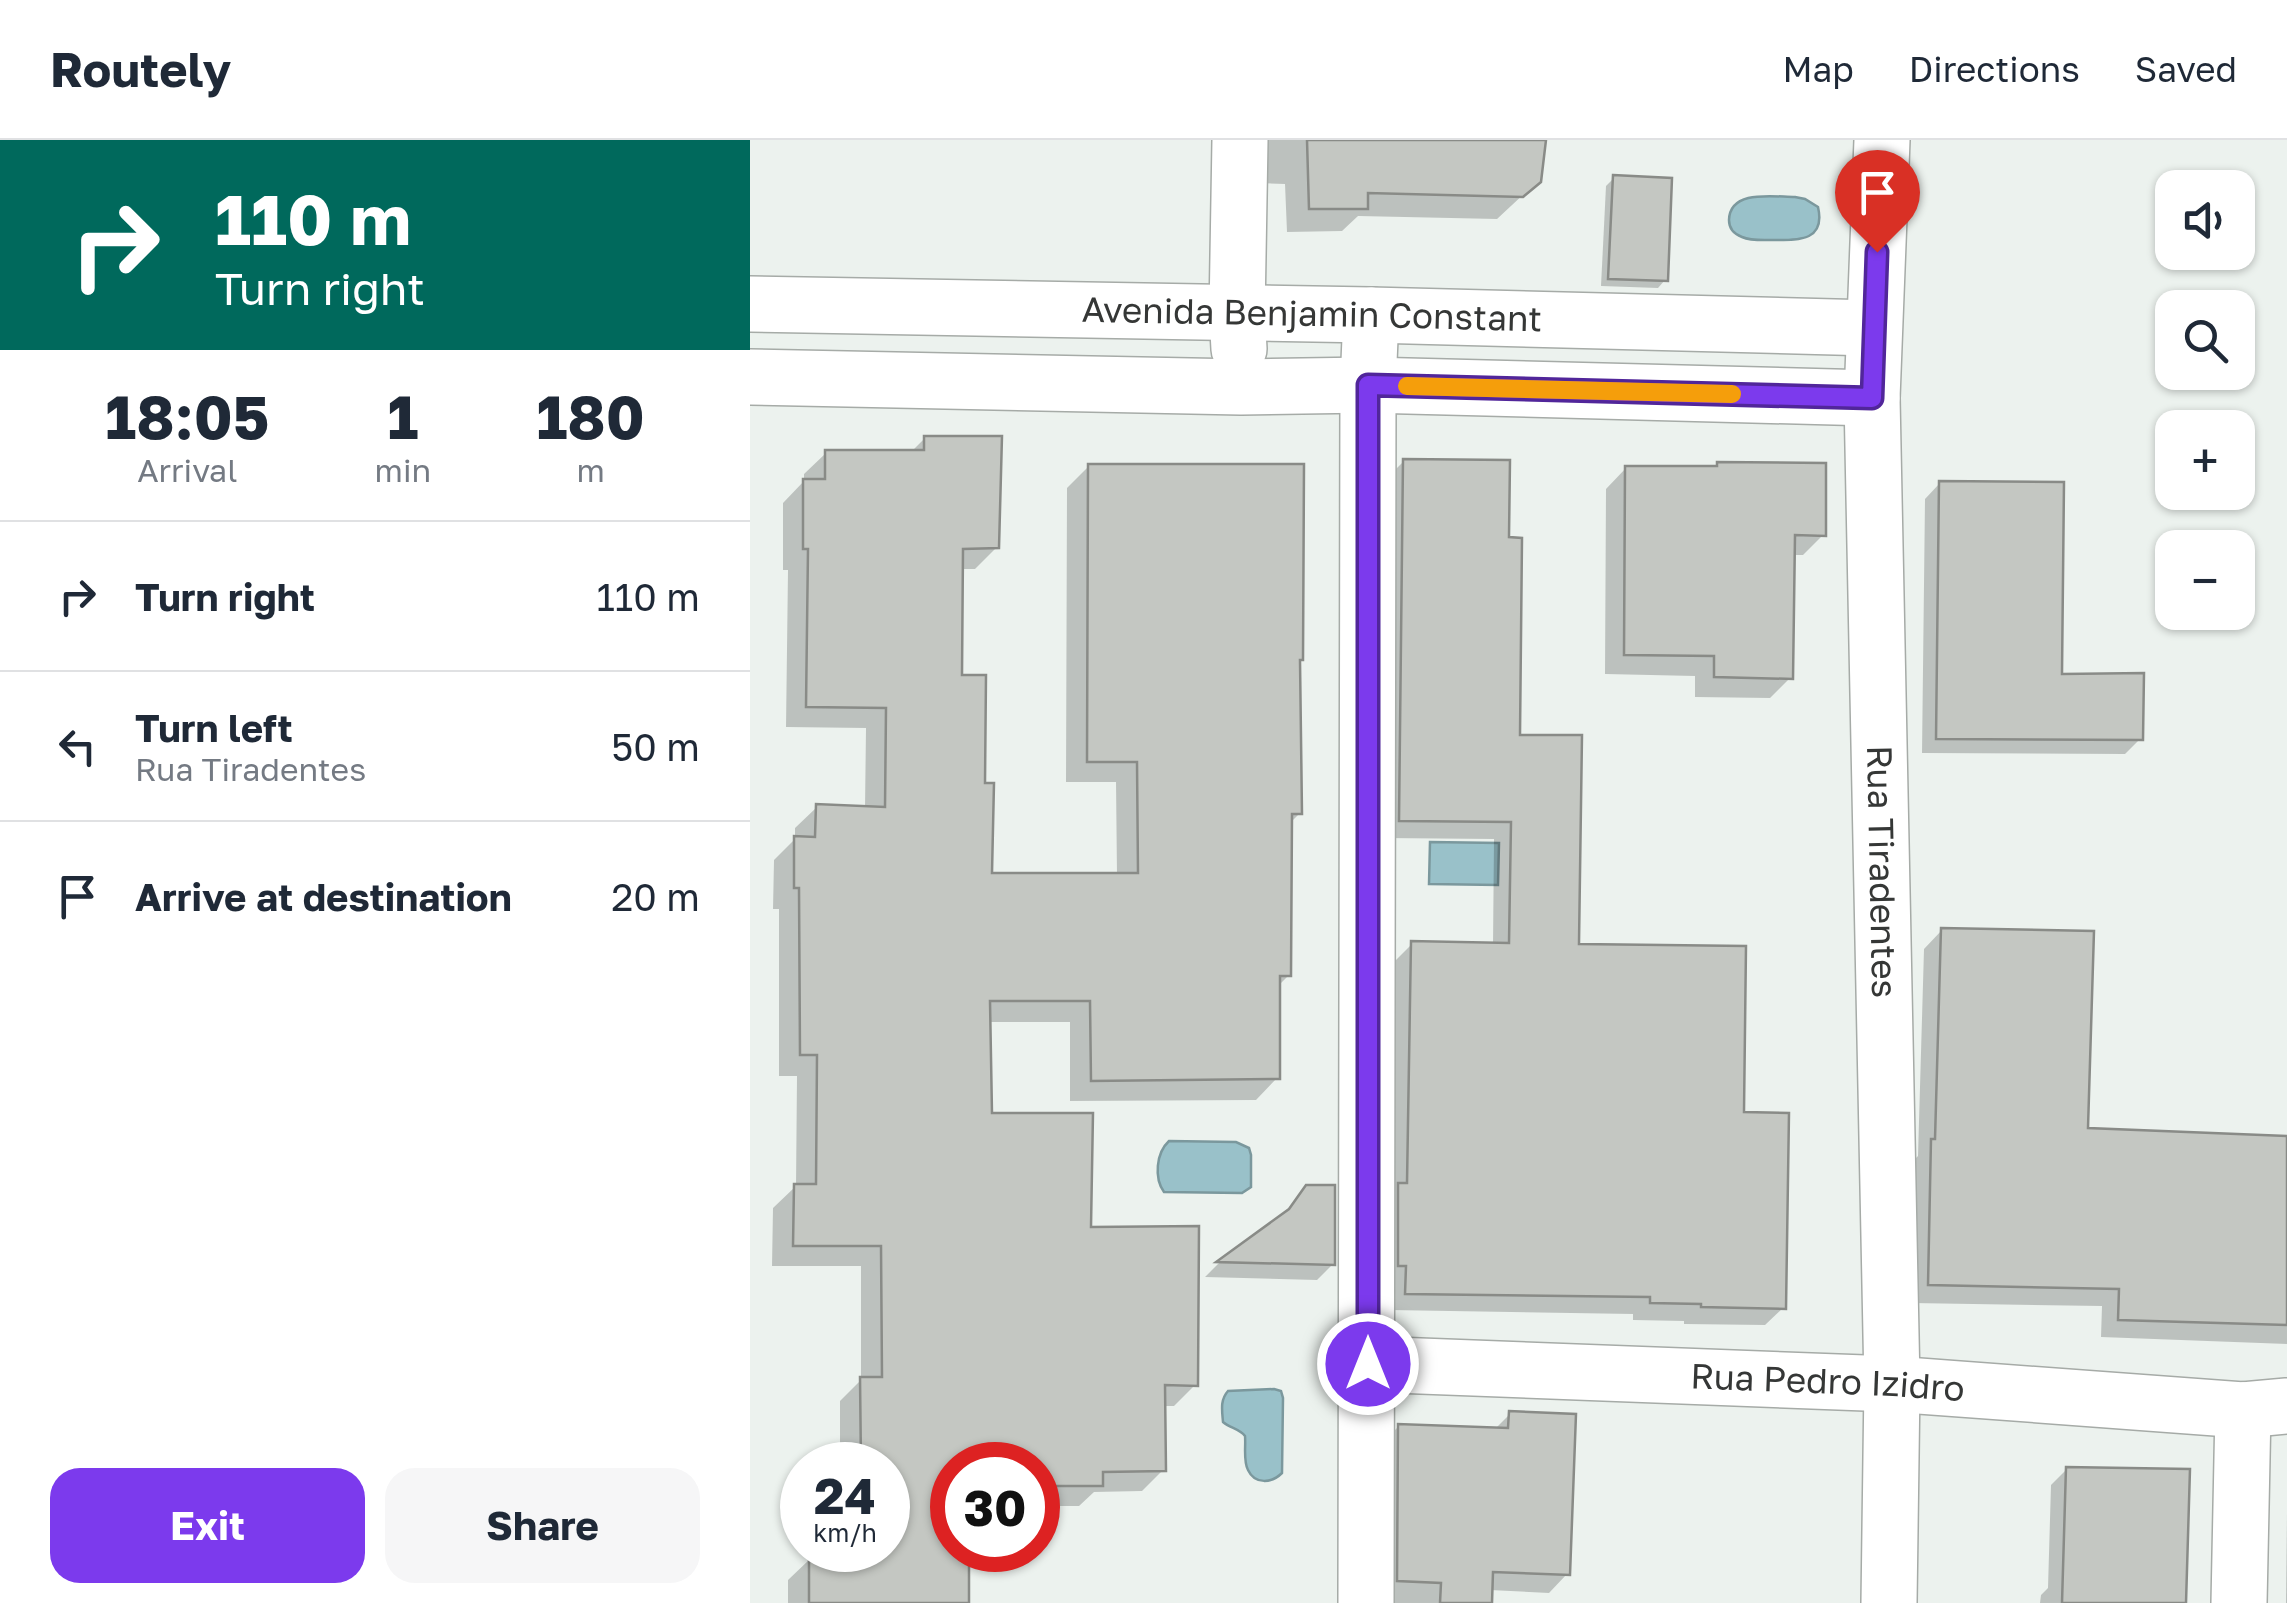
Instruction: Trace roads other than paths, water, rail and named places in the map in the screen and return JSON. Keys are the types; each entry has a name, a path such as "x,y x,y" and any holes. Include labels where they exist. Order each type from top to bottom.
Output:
{"street":[{"path":"1240,140 1237,313 1241,387"},
{"name":"Rua Tiradentes","path":"1882,140 1872,398 1892,1384 1889,1603"},
{"name":"Avenida Benjamin Constant","path":"750,304 1371,314 1873,328"},
{"path":"1366,1603 1371,314"},
{"name":"Avenida Benjamin Constant","path":"750,377 1241,387 1368,385 1872,398"},
{"name":"Rua Pedro Izidro","path":"1368,1364 1892,1384 2265,1408"},
{"path":"2239,1603 2265,1408"}],"water":[{"path":"1795,197 1818,207 1818,227 1808,237 1753,240 1739,236 1731,228 1731,210 1745,199"},
{"path":"1430,842 1499,843 1498,885 1429,884"},
{"path":"1169,1141 1236,1142 1249,1148 1251,1187 1242,1193 1164,1192 1158,1166"},
{"path":"1228,1391 1281,1391 1283,1398 1282,1473 1264,1481 1248,1470 1245,1436 1223,1422 1222,1405"}]}
